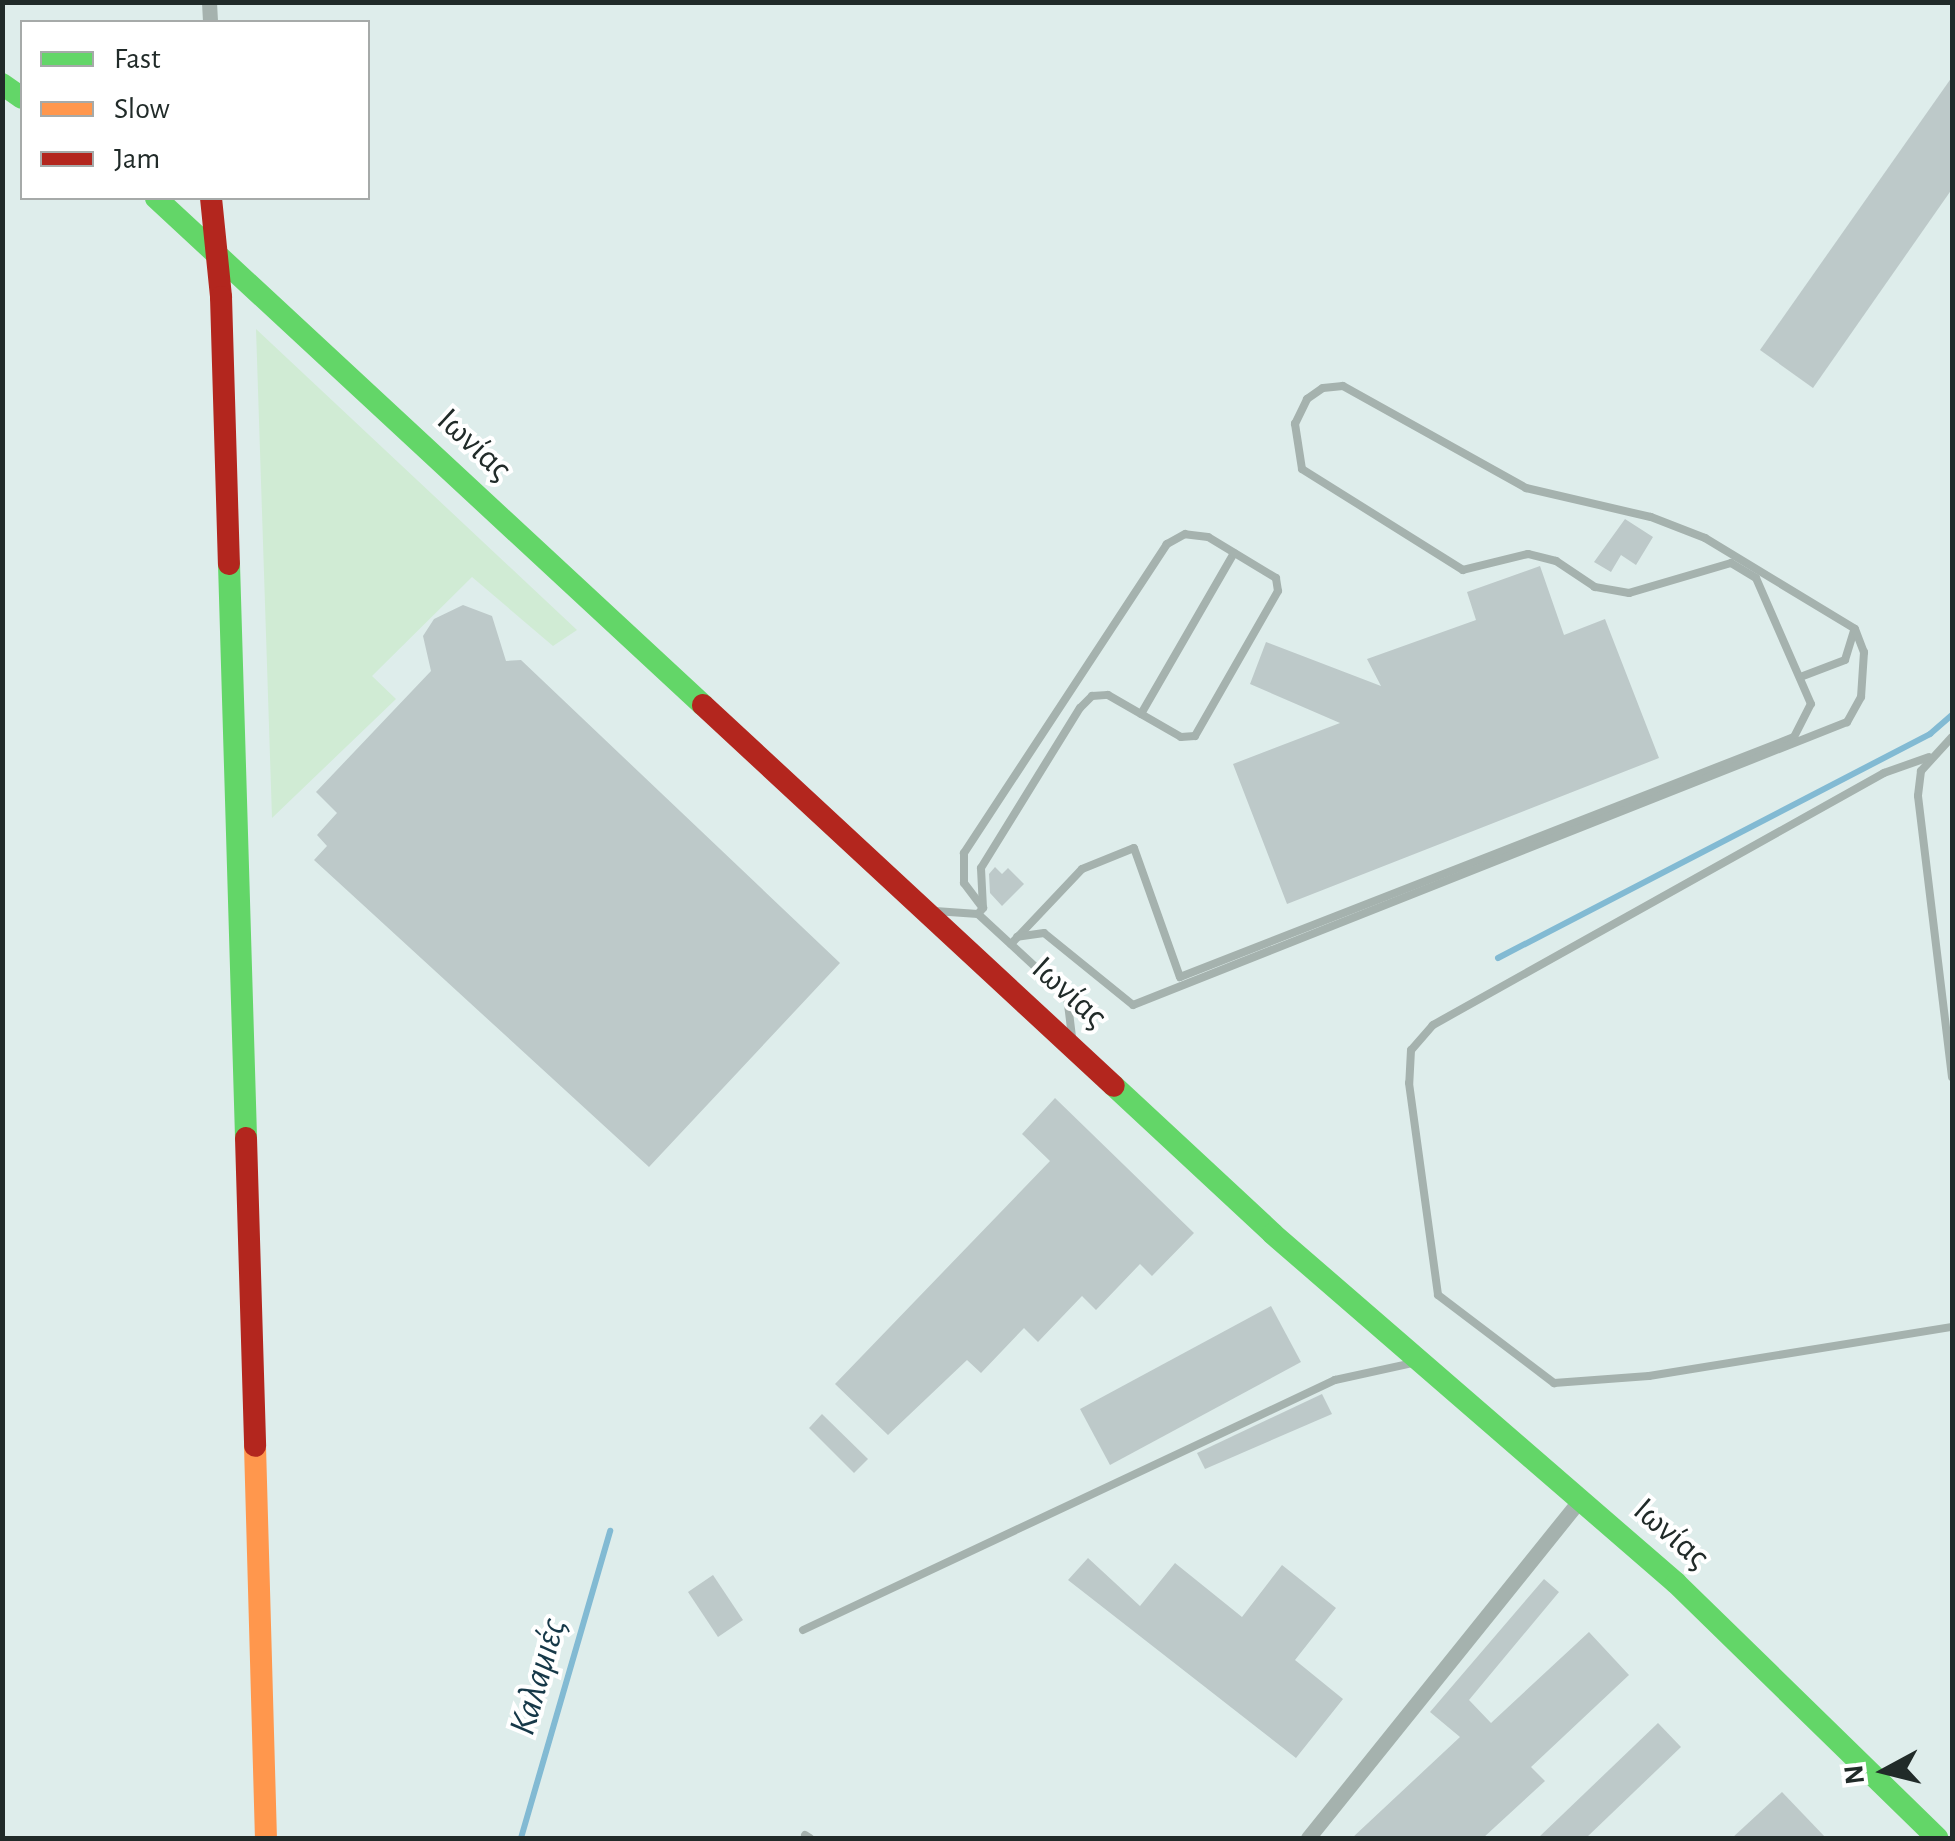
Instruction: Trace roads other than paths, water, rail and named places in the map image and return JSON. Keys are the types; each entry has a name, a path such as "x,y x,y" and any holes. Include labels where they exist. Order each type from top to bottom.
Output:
{"street":[{"name":"Ιωνίας","path":"158,200 1416,1362 1676,1583 1937,1838"},
{"path":"211,200 266,1838"},
{"path":"1308,1838 1578,1501"}],"lane":[{"path":"1343,386 1526,488 1651,517 1705,538 1854,630 1866,672 1846,722 1133,1005 1044,934 1014,941 1082,868 1134,848 1180,977 1794,737 1811,704 1803,676 1756,578 1731,564 1629,593 1595,588 1556,562 1528,554 1463,570 1302,469 1295,424 1307,398 1343,386"},
{"path":"980,911 981,868 1080,708 1092,696 1108,695 1181,737 1194,736 1278,590 1276,578 1208,536 1185,534 1168,544 964,853 964,882 980,911 1066,996 1072,1042"},
{"path":"1140,714 1234,552"},
{"path":"1803,676 1845,660 1854,630"},
{"path":"1952,737 1929,757 1884,773 1433,1025 1412,1050 1409,1083 1438,1295 1554,1383 1649,1376 1952,1327"},
{"path":"1929,757 1918,796 1952,1078"},
{"path":"925,911 980,911"},
{"path":"803,1630 1335,1380 1416,1362"}],"waterway":[{"path":"1498,958 1930,734 1952,715"},
{"name":"Καλαμιές","path":"521,1838 610,1531"}]}
